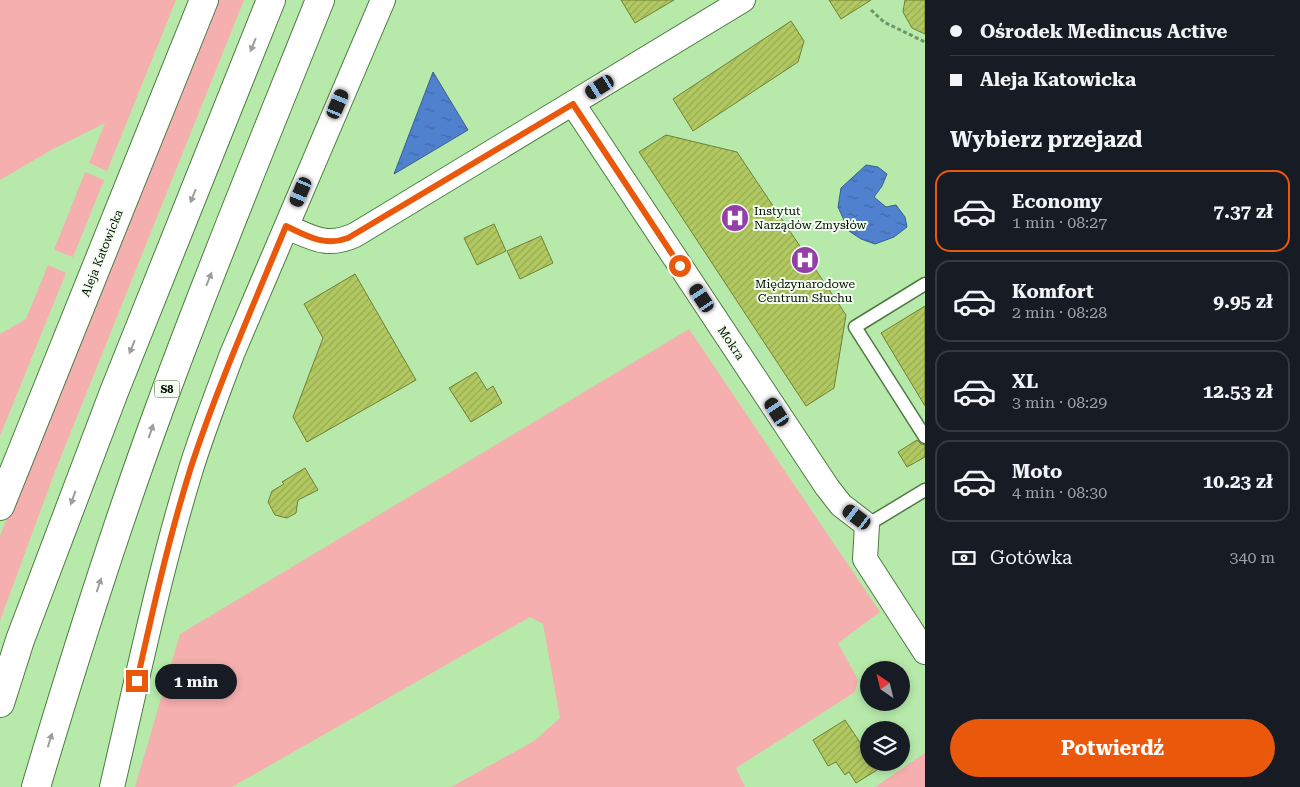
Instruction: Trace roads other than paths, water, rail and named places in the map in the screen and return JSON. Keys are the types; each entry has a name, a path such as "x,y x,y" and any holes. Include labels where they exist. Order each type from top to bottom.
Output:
{"main road":[{"name":"Aleja Katowicka","path":"0,506 204,0"},
{"path":"0,703 24,631 96,437 271,0"},
{"name":"S8","path":"36,787 73,664 160,408 200,300 320,0"}],"street":[{"path":"112,787 168,547 191,468 232,354 383,0"},
{"path":"286,226 313,239 323,241 336,242 348,238 743,0"},
{"name":"Mokra","path":"573,104 827,487 841,505 868,525"},
{"path":"868,525 865,558 925,652"}],"lane":[{"path":"925,284 855,328 925,437"},
{"path":"868,525 925,490"}],"water":[{"path":"433,72 468,130 394,174"},
{"path":"866,165 878,167 887,174 882,186 874,197 886,207 896,205 905,217 907,227 894,237 875,244 861,239 849,231 838,207 841,188"}],"place":[{"name":"Instytut Narządów Zmysłów","path":"735,218"},
{"name":"Międzynarodowe Centrum Słuchu","path":"805,260"}]}
